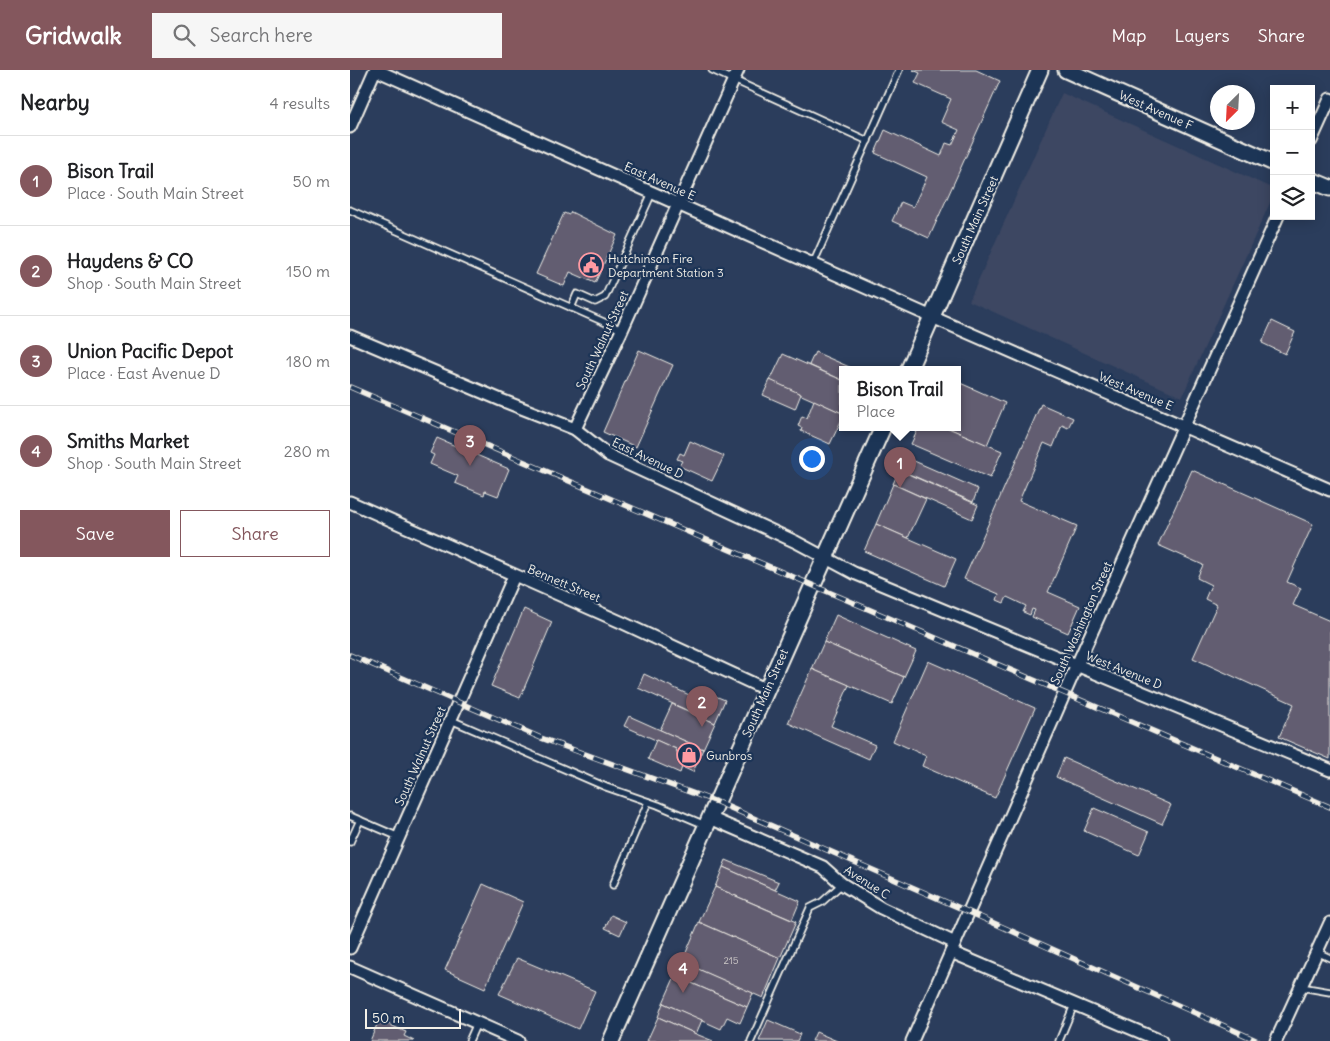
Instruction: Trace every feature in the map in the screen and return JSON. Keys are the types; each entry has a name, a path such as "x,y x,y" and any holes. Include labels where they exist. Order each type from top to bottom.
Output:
{"street":[{"path":"350,127 376,70"},
{"name":"East Avenue E","path":"376,70 932,317"},
{"name":"South Main Street","path":"910,366 1040,70"},
{"name":"West Avenue F","path":"1066,70 1270,161"},
{"name":"South Walnut Street","path":"575,429 679,205 736,75"},
{"path":"1315,132 1330,99"},
{"path":"1315,182 1330,188"},
{"name":"South Washington Street","path":"912,1041 1077,665 1276,220"},
{"name":"West Avenue E","path":"932,317 1330,490"},
{"name":"East Avenue D","path":"350,336 575,429 608,455 796,542 825,558"},
{"name":"South Main Street","path":"611,1041 881,431"},
{"name":"Bennett Street","path":"350,502 623,623 767,690"},
{"name":"West Avenue D","path":"825,558 854,573 1330,770"},
{"name":"South Walnut Street","path":"350,948 514,576"},
{"name":"Avenue C","path":"708,822 823,867 842,884 953,948 1074,1005 1161,1041"},
{"path":"1276,1041 1330,923"},
{"path":"350,967 518,1041"}],"lane":[{"path":"712,70 736,75 868,141"},
{"path":"813,264 899,70"},
{"path":"571,308 577,294 595,302 605,297 652,192"},
{"path":"350,210 622,330"},
{"path":"451,720 606,787 708,822"},
{"path":"613,885 648,802"},
{"path":"350,816 399,837"},
{"path":"350,842 360,820"},
{"path":"751,1041 810,908 822,902 842,884"},
{"path":"1317,952 1330,958"},
{"path":"1300,987 1330,992"},
{"path":"1059,1041 1074,1005"},
{"path":"469,1041 477,1023"}],"shaded area":[{"path":"1062,93 1270,187 1270,203 1182,397 969,301"}],"building":[{"path":"913,70 976,70 1000,81 929,238 892,221 901,202 913,207 927,177 875,153 885,130 941,156 946,143 952,145 959,130 941,122 951,99 915,83 920,73"},
{"path":"571,212 617,235 595,283 570,272 564,286 536,274 564,213 569,215"},
{"path":"1272,321 1295,332 1285,354 1262,343"},
{"path":"639,350 673,365 636,447 603,432"},
{"path":"815,352 847,366 839,366 839,379 809,365"},
{"path":"783,354 839,379 839,412 770,381"},
{"path":"770,380 801,394 795,409 763,395"},
{"path":"961,383 1005,403 987,445 955,431 961,431"},
{"path":"814,400 839,412 839,425 830,444 801,431 802,428 798,426 802,416 807,418"},
{"path":"1041,404 1073,418 1068,428 1062,425 1053,447 1044,443 1019,501 1077,526 1048,592 1080,606 1068,633 1032,617 1035,610 1032,609 1030,615 1023,612 1026,606 1007,597 1004,603 997,600 999,594 964,579"},
{"path":"917,431 955,431 1002,451 990,478 911,444"},
{"path":"437,438 509,469 498,496 485,491 484,495 455,483 458,476 430,464 434,455 430,453"},
{"path":"690,441 724,456 712,481 679,466 682,461 677,459 680,453 684,455"},
{"path":"905,457 978,489 973,502 900,470"},
{"path":"899,470 978,505 972,519 893,484"},
{"path":"1192,470 1313,524 1287,582 1301,588 1293,605 1330,621 1330,759 1279,737 1294,704 1193,658 1217,605 1205,599 1211,585 1197,578 1203,565 1158,545"},
{"path":"893,484 926,499 908,538 876,524"},
{"path":"876,524 956,559 944,586 864,551"},
{"path":"524,609 552,622 520,698 491,686"},
{"path":"836,615 916,651 904,677 824,642"},
{"path":"824,642 904,677 892,704 812,669"},
{"path":"928,661 1035,708 995,798 922,766 926,756 893,741"},
{"path":"812,669 849,685 831,726 875,745 869,759 788,723"},
{"path":"644,674 700,700 703,691 725,700 715,723 638,688"},
{"path":"672,704 715,723 703,749 660,730"},
{"path":"629,716 703,749 693,772 682,767 676,749 624,726"},
{"path":"656,740 676,749 682,767 680,773 648,759"},
{"path":"1064,758 1171,805 1162,824 1056,777"},
{"path":"1094,808 1149,832 1139,855 1084,831"},
{"path":"726,860 779,882 775,890 723,867"},
{"path":"723,867 800,901 792,920 715,887"},
{"path":"483,884 523,902 485,988 445,970"},
{"path":"715,887 796,922 780,958 699,922"},
{"path":"611,915 626,922 620,935 605,928"},
{"path":"699,922 780,958 763,998 682,962"},
{"path":"517,958 595,991 578,1029 499,994"},
{"path":"682,962 753,993 747,1007 675,976"},
{"path":"675,976 747,1007 740,1023 727,1017 721,1029 663,1003"},
{"path":"663,1003 702,1020 696,1034 658,1017"},
{"path":"658,1017 696,1034 713,1041 647,1041"},
{"path":"379,1020 406,1032 404,1036 414,1041 370,1041"},
{"path":"768,1020 800,1034 797,1041 759,1041"},
{"path":"816,1032 837,1041 812,1041"}],"railway":[{"path":"350,387 1330,807"},
{"path":"350,655 541,738 717,802 1258,1041"}],"place":[{"name":"Hutchinson Fire Department Station 3","path":"591,265"},
{"name":"Union Pacific Depot","path":"470,466"},
{"name":"Bison Trail","path":"900,488"},
{"name":"Haydens & CO","path":"702,727"},
{"name":"Gunbros","path":"689,755"},
{"name":"Smiths Market","path":"683,993"}]}
